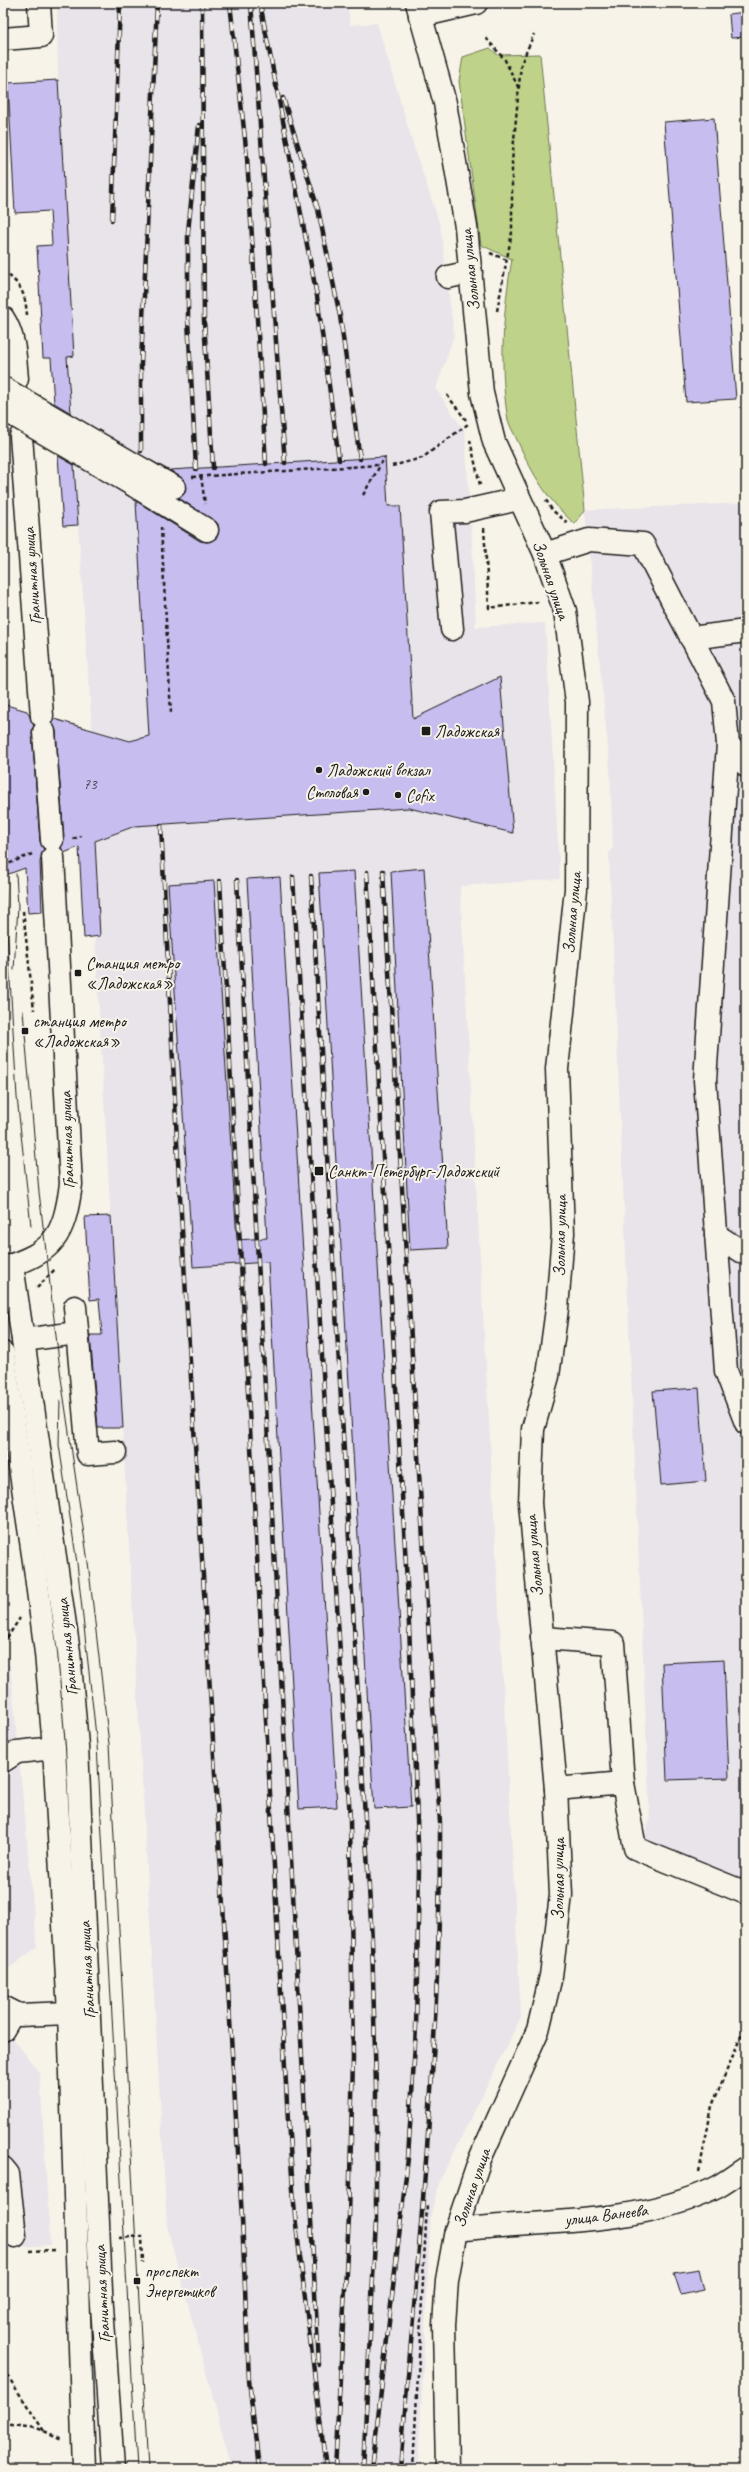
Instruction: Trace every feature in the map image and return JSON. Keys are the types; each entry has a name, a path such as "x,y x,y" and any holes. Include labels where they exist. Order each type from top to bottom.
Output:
{"street":[{"path":"3,39 41,36 38,3"},
{"path":"419,9 476,3"},
{"name":"Зольная улица","path":"419,9 445,103 466,227 482,393 487,418 494,442 545,554 566,611 577,710 576,889 557,1069 563,1233 557,1309 548,1376 534,1429 530,1503 556,1789 561,1895 551,1976 538,2030 480,2159 456,2230 447,2280 444,2325 447,2469"},
{"path":"448,277 471,272"},
{"path":"3,318 8,326 14,345 10,384 141,479 207,530"},
{"path":"3,409 141,479 180,482"},
{"name":"Гранитная улица","path":"21,436 52,849 71,1184 63,1223 56,1238 46,1250 35,1257 7,1267 23,1340 59,1573 69,1652 76,1738 101,2291 113,2469"},
{"path":"452,629 441,512 482,508 519,499"},
{"path":"545,554 589,540 643,544 724,701 728,744 706,1080 726,1371 746,1423"},
{"path":"691,638 746,631"},
{"path":"728,744 746,765"},
{"path":"716,1235 746,1254"},
{"path":"75,1307 88,1454 115,1452"},
{"path":"23,1340 77,1333"},
{"name":"Гранитная улица","path":"3,1353 11,1466 46,1653 54,1748 69,2013 73,2441 84,2469"},
{"path":"542,1638 613,1643 623,1783 635,1848 746,1893"},
{"path":"3,1761 17,1752 54,1748"},
{"path":"556,1789 623,1783"},
{"path":"6,2017 69,2013"},
{"path":"3,2168 8,2174 21,2244"},
{"name":"улица Ванеева","path":"456,2230 613,2216 667,2206 713,2189 746,2168"}],"path":[{"path":"495,317 512,232 512,162 521,64 534,34"},
{"path":"486,38 505,60 519,90"},
{"path":"447,395 461,414"},
{"path":"448,406 453,403"},
{"path":"392,466 422,458 469,424"},
{"path":"364,495 379,465 385,457"},
{"path":"180,482 201,476 379,465"},
{"path":"201,476 206,504"},
{"path":"480,476 490,608 538,602 542,609"},
{"path":"544,497 552,510 572,527 580,543"},
{"path":"160,520 171,714"},
{"path":"23,911 34,1010"},
{"path":"3,1644 24,1613"},
{"path":"694,2196 712,2106 746,2024"},
{"path":"414,2469 428,2205"},
{"path":"113,2238 142,2236 144,2263"},
{"path":"21,2244 63,2249"},
{"path":"3,2369 44,2431"},
{"path":"3,2424 44,2431 73,2441"}],"shaded area":[{"path":"57,3 347,3 350,25 377,23 413,144 440,225 454,335 436,389 465,432 469,501 465,501 466,524 471,525 476,627 545,623 560,879 460,886 521,2017 440,2180 431,2213 418,2469 232,2469 167,2226 95,936 95,841 135,826 129,741 92,730 67,357 74,356 58,80"},
{"path":"746,503 746,1884 643,1840 650,1820 609,853 613,847 610,769 585,510"},
{"path":"10,1664 37,1947 8,1969 3,1962 3,1670"},
{"path":"3,2025 40,2074 50,2245 3,2248"}],"green space":[{"path":"490,48 498,55 540,54 585,510 575,524 565,515 542,487 529,466 508,420 505,400 503,339 506,299 512,259 481,245 459,81 463,57"}],"building":[{"path":"746,12 746,37 731,38 729,14"},
{"path":"58,80 74,356 67,357 71,413 54,403 51,358 43,358 37,246 52,245 50,211 15,213 8,83"},
{"path":"714,118 736,399 686,402 664,122"},
{"path":"58,456 74,465 78,525 63,526"},
{"path":"385,457 388,506 400,506 413,719 500,677 513,833 409,808 135,826 95,841 100,936 84,938 79,847 64,853 61,848 64,839 56,731 52,723 54,719 130,741 149,736 136,501 200,541 207,542 217,537 218,524 179,498 185,493 185,481 170,470"},
{"path":"3,704 27,711 34,725 32,733 40,841 44,849 40,862 42,912 28,913 25,868 3,876"},
{"path":"424,868 448,1248 410,1250 391,871"},
{"path":"354,871 411,1807 374,1809 319,873"},
{"path":"280,877 337,1807 299,1809 268,1262 193,1267 168,884 214,881 237,1240 267,1238 247,879"},
{"path":"111,1216 123,1428 98,1428 90,1335 102,1335 99,1299 90,1300 85,1217"},
{"path":"699,1388 706,1481 661,1485 653,1391"},
{"path":"724,1660 729,1778 667,1780 662,1663"},
{"path":"699,2269 704,2290 681,2295 674,2273"}],"tram line":[{"path":"3,665 5,704"},
{"path":"14,970 18,906 16,874"},
{"path":"4,879 17,1097 31,1226"},
{"path":"23,1011 39,1192 61,1378 88,1562 109,1744 148,2469"},
{"path":"60,1400 59,1445 77,1563 97,1745 137,2469"}],"railway":[{"path":"112,220 120,3"},
{"path":"141,451 141,364 157,3"},
{"path":"202,3 204,320 213,468"},
{"path":"230,3 247,157 266,464"},
{"path":"251,3 285,463"},
{"path":"260,3 317,296 339,460"},
{"path":"283,98 318,209 340,316 360,459"},
{"path":"196,469 188,319 188,232 199,125"},
{"path":"161,825 179,1180 242,2218 249,2380 259,2469"},
{"path":"383,871 440,1823 437,1985 433,2066 400,2469"},
{"path":"367,872 408,1601 419,1867 416,2028 408,2158 372,2469"},
{"path":"311,876 372,1940 376,2087 376,2221 363,2469"},
{"path":"293,877 350,1819 353,2059 349,2217 335,2469"},
{"path":"237,880 319,2365"},
{"path":"220,881 288,2121 295,2216 326,2469"}],"place":[{"name":"Ладожская","path":"426,731"},
{"name":"Ладожский вокзал","path":"319,770"},
{"name":"Столовая","path":"366,792"},
{"name":"Cofix","path":"398,795"},
{"name":"Станция метро «Ладожская»","path":"78,973"},
{"name":"станция метро «Ладожская»","path":"25,1031"},
{"name":"Санкт-Петербург-Ладожский","path":"319,1171"},
{"name":"проспект Энергетиков","path":"137,2281"}]}
